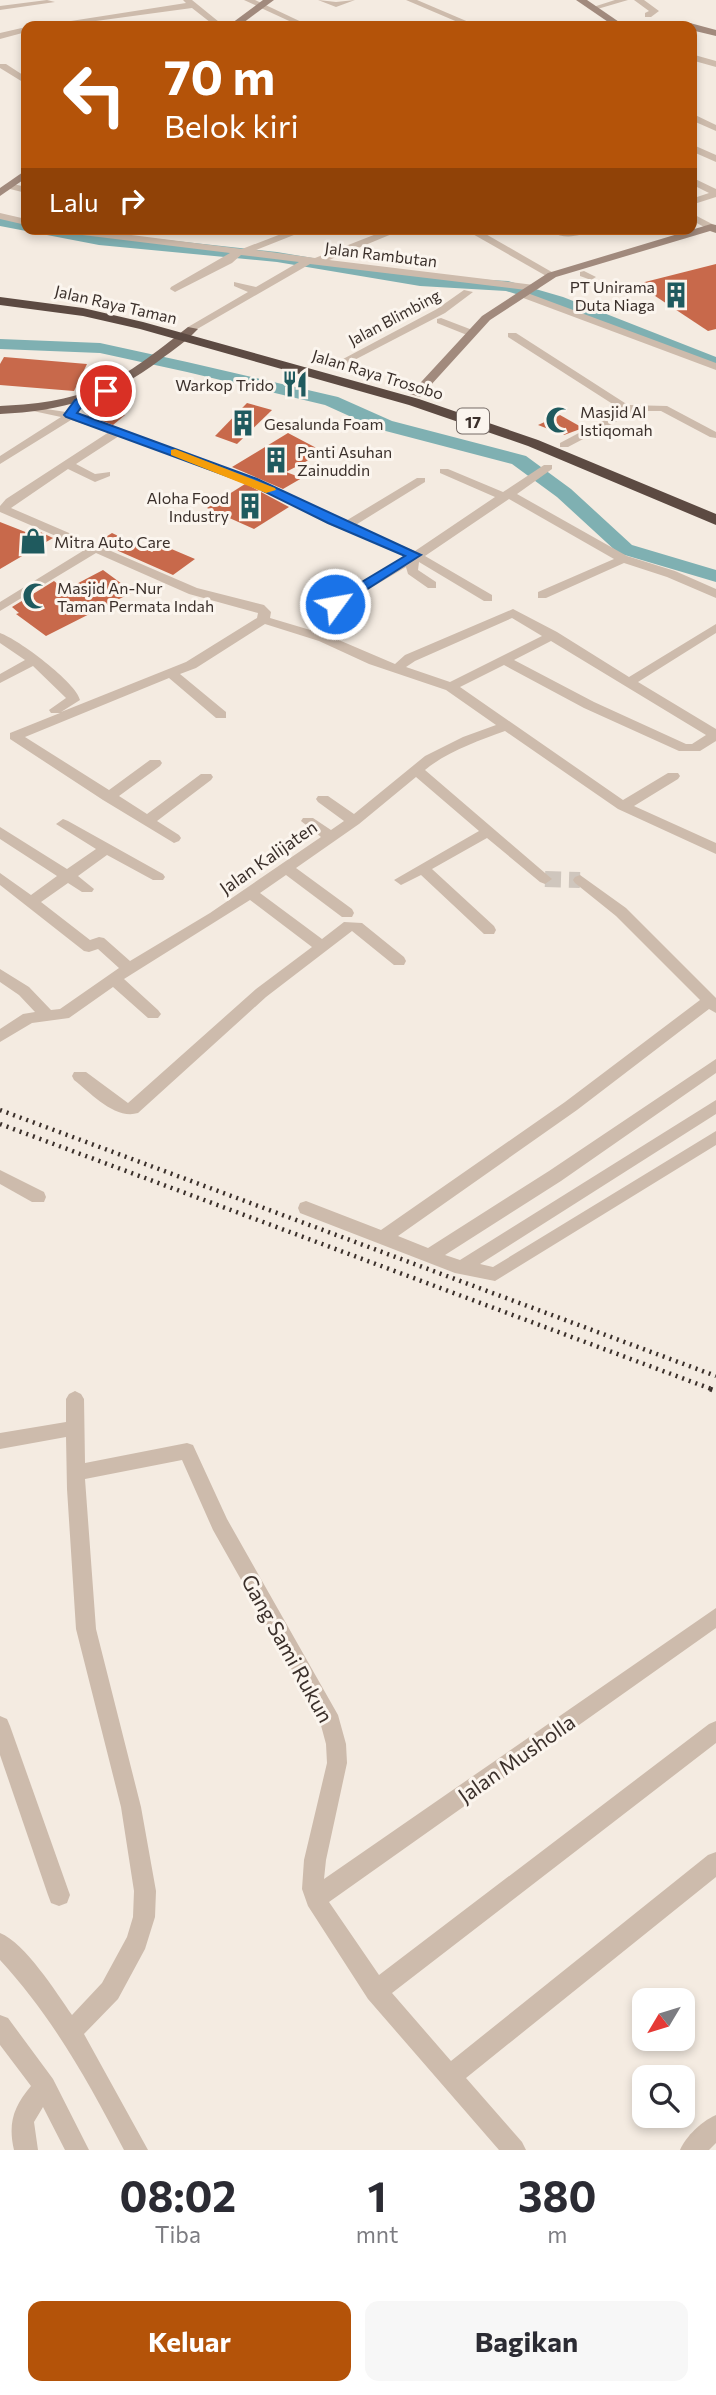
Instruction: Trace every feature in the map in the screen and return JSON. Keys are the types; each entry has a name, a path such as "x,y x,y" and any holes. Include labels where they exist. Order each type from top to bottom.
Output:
{"highway":[{"name":"Jalan Raya Taman","path":"0,294 82,302 187,333"},
{"name":"Jalan Raya Taman","path":"0,301 83,312 187,333"},
{"name":"Jalan Raya Trosobo","path":"187,333 333,368 416,394 556,460 716,509"},
{"name":"Jalan Raya Trosobo","path":"187,333 414,402 556,460 716,520"}],"main road":[{"path":"0,410 37,410 79,402 106,391 146,366 187,333"}],"street":[{"path":"153,0 159,10"},
{"path":"248,0 258,8 293,21"},
{"path":"240,21 269,0"},
{"path":"322,0 335,5 351,0"},
{"path":"410,0 462,21"},
{"path":"581,0 613,21"},
{"path":"594,8 624,0"},
{"path":"638,0 655,11 648,15"},
{"path":"0,8 50,1 62,21"},
{"path":"71,21 159,10 190,3 213,21"},
{"path":"697,28 716,33"},
{"path":"0,36 21,31"},
{"path":"697,59 716,64"},
{"path":"3,66 21,78"},
{"path":"697,112 716,121"},
{"path":"697,119 716,128"},
{"path":"697,150 716,159"},
{"path":"4,189 21,177"},
{"path":"697,183 716,193"},
{"path":"697,200 716,193"},
{"path":"0,216 21,221"},
{"path":"530,290 587,275 706,232"},
{"name":"Jalan Rambutan","path":"97,235 530,290 716,367"},
{"path":"116,238 120,235"},
{"path":"175,289 238,253 286,235"},
{"path":"187,333 308,262 382,235"},
{"path":"479,235 552,275"},
{"path":"497,235 547,262"},
{"path":"416,394 486,318 552,275 695,235"},
{"path":"238,284 258,292"},
{"name":"Jalan Blimbing","path":"333,368 441,311 468,292"},
{"path":"441,321 471,333"},
{"path":"513,335 563,370 632,409 663,408 714,435"},
{"path":"0,461 70,415 79,402"},
{"path":"335,604 507,496 632,409"},
{"path":"37,410 70,415 253,481 414,555 488,597"},
{"path":"0,744 198,661 263,620 266,614 260,608 193,591 4,509 10,501 117,432"},
{"path":"69,465 95,479 106,474"},
{"path":"444,471 507,496 619,556 671,574 716,594"},
{"path":"346,526 421,480"},
{"path":"0,607 96,548"},
{"path":"414,555 412,570 432,585"},
{"path":"542,596 619,556"},
{"path":"386,665 410,658 507,614 517,614 716,735 695,748 684,748 589,705 506,661"},
{"path":"263,620 323,638 386,665 452,687 508,725 541,752 623,806 716,849"},
{"path":"628,683 716,628"},
{"path":"452,687 553,635"},
{"path":"0,637 34,660 72,694 73,700 0,737"},
{"path":"0,679 34,660"},
{"path":"171,673 221,715"},
{"name":"Jalan Kalijaten","path":"0,1037 21,1021 46,1014 64,1014 354,821 440,754 508,725"},
{"path":"15,736 174,838"},
{"path":"108,797 155,763"},
{"path":"418,772 545,879"},
{"path":"623,806 673,776"},
{"path":"147,821 206,777"},
{"path":"323,799 354,821"},
{"path":"308,821 330,837"},
{"path":"63,824 158,877"},
{"path":"0,832 86,888"},
{"path":"401,880 487,832"},
{"path":"31,902 107,849"},
{"path":"286,868 347,913"},
{"path":"424,869 489,930"},
{"path":"0,878 89,947 99,942 130,968"},
{"path":"384,1237 712,1004 621,912 580,880"},
{"path":"250,892 322,947"},
{"path":"80,1076 124,1109 132,1109 261,993 349,926 355,925 399,961"},
{"path":"0,974 32,998 46,1014"},
{"path":"114,979 153,1014"},
{"path":"429,1256 555,1176 716,1065"},
{"path":"461,1268 716,1106"},
{"path":"306,1208 461,1268 495,1274 716,1137"},
{"path":"0,1176 38,1197"},
{"path":"70,2033 110,1991 137,1941 144,1916 145,1891 131,1807 86,1629 76,1474 75,1399"},
{"path":"0,1441 75,1428"},
{"name":"Gang Sami Rukun","path":"76,1474 176,1452 187,1451 191,1457 220,1524 328,1715 336,1744 337,1763 315,1860 313,1889 316,1898"},
{"name":"Jalan Musholla","path":"316,1898 716,1617"},
{"path":"0,1726 59,1895"},
{"path":"376,1991 716,1731"},
{"path":"450,2076 716,1863"},
{"path":"316,1898 376,1991 514,2150"},
{"path":"0,1944 17,1961 70,2033 136,2150"},
{"path":"0,2026 45,2087 77,2150"},
{"path":"26,2150 20,2123 24,2113 45,2087"},
{"path":"692,2150 716,2127"}],"building":[{"name":"PT Unirama Duta Niaga","path":"716,264 716,329 708,331 637,284"},
{"path":"4,357 87,364 74,391 0,385 0,364"},
{"name":"Gesalunda Foam","path":"247,403 272,410 237,444 215,436"},
{"path":"98,406 125,415 113,425 87,415"},
{"name":"Masjid Al Istiqomah","path":"560,415 583,428 564,435 538,425"},
{"name":"Panti Asuhan Zainuddin","path":"288,433 324,452 286,472 302,478 283,489 232,467"},
{"name":"Aloha Food Industry","path":"245,484 289,507 254,529 207,508"},
{"path":"0,522 28,533 34,529 53,538 0,569"},
{"path":"112,533 152,552 162,545 195,559 173,575 98,542"},
{"path":"103,570 133,592 46,636 16,614 19,613 12,607 54,581 65,590"}],"waterway":[{"path":"0,221 21,226"},
{"path":"70,235 277,257 420,281 508,286 557,301 716,363"},
{"path":"0,344 100,348 187,367 331,401 385,425 519,460 564,493 625,549 716,576"}],"tunnel":[{"path":"545,879 580,880"}],"railway":[{"path":"0,1110 716,1376"},
{"path":"0,1124 714,1390"},
{"path":"710,1389 716,1391"}],"slow traffic":[{"path":"175,453 207,463 271,490"}],"place":[{"name":"PT Unirama Duta Niaga","path":"676,295"},
{"name":"Warkop Trido","path":"295,384"},
{"name":"Masjid Al Istiqomah","path":"559,420"},
{"name":"Gesalunda Foam","path":"243,423"},
{"name":"Panti Asuhan Zainuddin","path":"276,460"},
{"name":"Aloha Food Industry","path":"250,506"},
{"name":"Mitra Auto Care","path":"33,541"},
{"name":"Masjid An-Nur Taman Permata Indah","path":"36,596"}],"route":[{"path":"106,391 79,402 70,415 253,481 332,521 415,555 335,604"}]}
